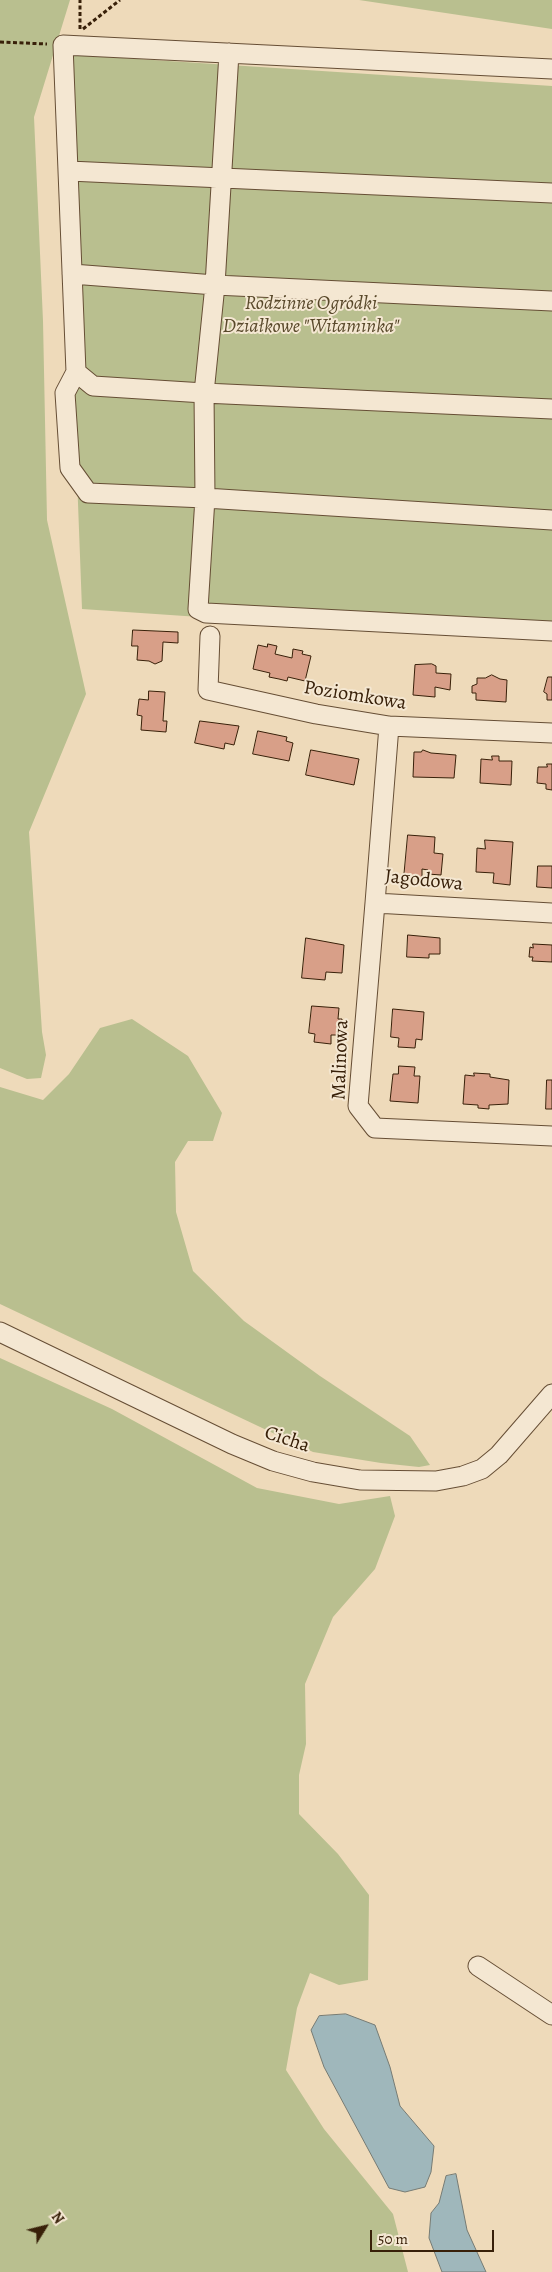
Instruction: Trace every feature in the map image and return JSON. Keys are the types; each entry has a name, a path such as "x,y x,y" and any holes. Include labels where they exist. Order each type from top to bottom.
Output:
{"street":[{"path":"552,70 63,44 76,372 65,393 70,468 88,493 205,498 552,520"},
{"path":"229,53 216,284 204,393 205,498 198,608 206,613 552,631"},
{"path":"69,171 552,192"},
{"path":"72,274 216,284 552,301"},
{"path":"76,372 93,386 552,409"},
{"name":"Poziomkowa","path":"210,636 208,690 316,714 389,726 552,733"},
{"name":"Jagodowa","path":"389,726 375,903 552,913"},
{"name":"Malinowa","path":"375,903 358,1106 375,1128 552,1136"},
{"name":"Cicha","path":"0,1332 232,1444 273,1461 313,1472 360,1480 436,1481 463,1476 482,1469 499,1455 552,1394"},
{"path":"478,1966 552,2016"}],"path":[{"path":"80,0 80,32 120,0"},
{"path":"0,42 63,44"}],"green space":[{"path":"0,0 70,0 34,117 43,321 47,520 86,694 29,832 42,1032 46,1055 41,1078 27,1079 0,1068"},
{"path":"359,0 552,0 552,29"},
{"name":"Rodzinne Ogródki Działkowe \"Witaminka\"","path":"61,54 552,86 552,641 82,609"},
{"path":"132,1019 188,1056 222,1113 213,1141 188,1141 175,1162 176,1212 193,1271 244,1321 320,1376 410,1436 430,1465 419,1467 381,1463 313,1452 0,1304 0,1087 43,1100 69,1074 100,1028"},
{"path":"0,1358 112,1409 257,1488 339,1504 390,1496 395,1516 375,1569 333,1617 305,1684 306,1744 299,1775 299,1814 338,1854 369,1895 368,1980 339,1985 310,1973 297,2008 286,2070 324,2129 393,2214 408,2272 0,2272"}],"water":[{"path":"346,2014 375,2025 390,2067 400,2106 434,2146 431,2172 425,2187 405,2192 389,2188 324,2067 311,2030 319,2016"},
{"path":"456,2174 467,2230 486,2272 442,2272 429,2238 431,2213 439,2203 446,2176"}],"building":[{"path":"133,630 178,632 178,643 163,642 162,661 155,664 149,661 137,660 138,646 132,646"},
{"path":"268,644 277,646 275,654 292,658 293,649 303,651 302,654 311,656 305,681 288,677 287,681 269,677 270,673 253,669 258,645 267,647"},
{"path":"432,664 436,666 436,673 451,674 450,690 435,687 435,697 413,695 415,665"},
{"path":"492,675 507,680 506,702 476,700 476,693 472,693 472,686 477,684 477,678 485,678"},
{"path":"548,677 552,677 552,700 547,700 547,694 544,692"},
{"path":"149,691 165,692 163,721 167,721 166,732 141,730 142,716 137,715 139,699 148,700"},
{"path":"200,721 239,726 234,745 225,743 224,749 195,743"},
{"path":"258,731 287,737 286,741 293,743 289,761 253,754"},
{"path":"311,750 359,759 354,785 306,775"},
{"path":"423,750 431,753 456,755 454,778 413,777 414,752 421,752"},
{"path":"492,756 499,756 499,761 512,761 511,785 480,783 481,759 492,760"},
{"path":"547,764 552,764 552,790 546,789 546,784 537,783 538,767 547,767"},
{"path":"408,835 435,837 434,853 443,854 441,875 428,874 428,870 422,869 422,879 404,878"},
{"path":"485,840 513,842 510,885 493,883 494,873 476,872 477,848 485,849"},
{"path":"538,866 552,866 552,888 537,887"},
{"path":"408,935 440,938 440,954 429,954 429,958 407,957"},
{"path":"306,938 344,945 342,973 326,972 325,980 302,978"},
{"path":"533,944 552,945 552,962 532,961 533,957 529,957 530,947 533,948"},
{"path":"312,1006 339,1008 338,1019 342,1019 342,1025 338,1025 337,1035 331,1035 331,1044 314,1042 315,1034 309,1033"},
{"path":"393,1009 424,1012 422,1040 416,1039 415,1048 398,1047 399,1038 391,1037"},
{"path":"399,1066 415,1067 414,1076 420,1076 418,1103 390,1101 393,1074 398,1074"},
{"path":"474,1073 490,1074 490,1077 509,1080 508,1104 489,1105 489,1109 478,1108 478,1105 463,1104 465,1075 474,1076"},
{"path":"547,1080 552,1080 552,1109 546,1109"}]}
